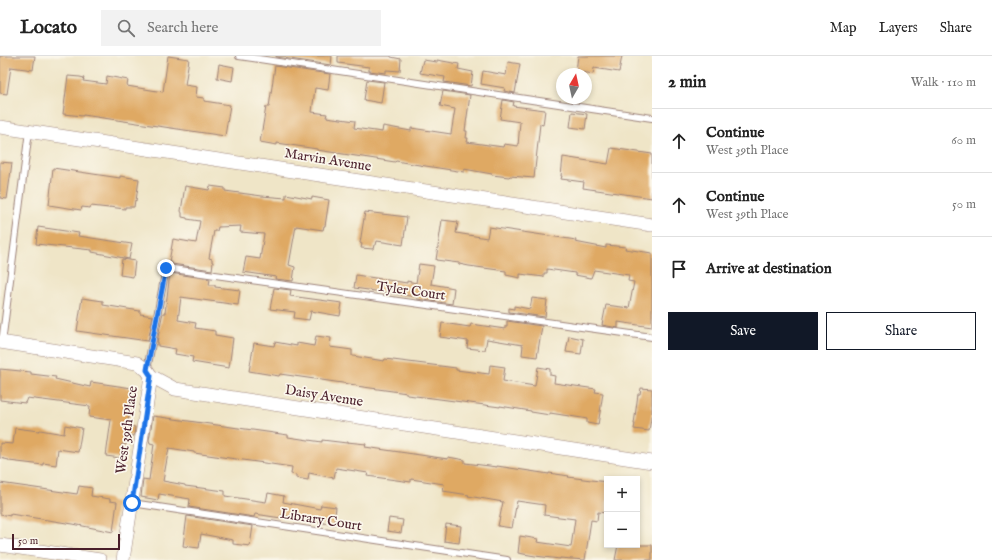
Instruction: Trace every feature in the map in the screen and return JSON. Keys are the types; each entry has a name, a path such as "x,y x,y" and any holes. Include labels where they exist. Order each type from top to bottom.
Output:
{"street":[{"name":"Marvin Avenue","path":"0,127 652,226"},
{"name":"Daisy Avenue","path":"1,343 136,363 174,389 652,462"},
{"name":"West 39th Place","path":"124,560 149,373"},
{"path":"0,545 100,560"}],"lane":[{"path":"239,56 652,118"},
{"path":"1,343 29,131"},
{"name":"Tyler Court","path":"166,268 652,337"},
{"name":"West 39th Place","path":"149,373 166,268"},
{"name":"Library Court","path":"132,503 507,560"}],"building":[{"path":"0,56 35,56 33,70 11,67 7,94 0,93"},
{"path":"168,56 189,59 185,85 197,87 196,97 204,98 204,101 230,105 225,136 83,115 63,114 68,76 84,78 83,81 106,84 107,76 128,80 127,86 163,92"},
{"path":"276,56 332,56 331,65"},
{"path":"338,56 391,56 401,59 400,71 386,70 386,73 369,71 369,67 338,63"},
{"path":"578,56 622,56 619,72 594,68 593,74 592,68 576,68"},
{"path":"423,60 437,62 437,60 459,64 458,69 473,72 471,86 444,82 445,77 420,73"},
{"path":"508,62 520,64 515,93 504,91 505,88 481,84 483,71 506,75"},
{"path":"219,64 234,67 232,81 217,78"},
{"path":"275,66 330,74 328,90 315,88 312,112 327,114 326,117 355,121 354,128 382,132 383,126 411,131 411,128 451,134 455,109 440,106 443,91 470,95 465,131 467,131 467,142 503,147 504,144 518,146 520,122 500,119 503,100 514,102 513,106 545,110 543,125 540,124 534,178 492,175 464,169 464,172 277,143 277,145 260,142 266,107 269,107"},
{"path":"367,80 384,82 381,103 364,100"},
{"path":"572,112 587,114 585,129 570,127"},
{"path":"611,148 652,154 652,198 583,188 584,182 561,179 563,157 608,164"},
{"path":"0,162 12,163 7,199 0,198"},
{"path":"53,168 120,178 120,176 139,179 134,207 125,207 125,209 91,206 90,208 82,207 81,210 49,205"},
{"path":"185,186 209,190 210,186 225,188 225,191 262,196 286,198 286,194 312,199 312,197 329,200 325,226 323,230 296,226 289,265 295,267 293,281 275,279 276,277 243,272 246,257 260,259 264,234 240,232 241,226 218,227 217,231 214,231 209,258 212,259 213,262 212,270 172,264 172,262 169,262 173,239 196,243 200,221 182,217 181,211"},
{"path":"365,212 407,217 403,245 377,241 373,249 361,248 362,244 360,243"},
{"path":"442,220 458,222 456,233 487,238 489,227 576,240 575,242 606,248 606,245 626,247 625,249 652,253 652,327 618,322 618,328 602,325 606,305 629,308 634,282 628,281 629,275 594,270 591,278 575,275 575,273 547,269 547,273 544,273 544,277 520,274 520,278 506,275 506,271 436,260"},
{"path":"38,227 79,233 78,236 132,244 129,259 92,252 92,250 36,244"},
{"path":"122,259 135,261 133,277 120,275"},
{"path":"419,264 434,266 431,284 454,288 452,304 417,299 417,297 354,288 356,275 416,283"},
{"path":"170,273 210,279 209,285 240,290 238,305 181,297 178,320 196,323 195,328 215,331 215,335 233,338 229,368 192,362 193,357 175,354 176,349 158,346 157,342 163,313 165,313"},
{"path":"274,288 291,290 290,296 342,303 340,316 311,311 309,320 294,318 295,312 270,309"},
{"path":"82,298 103,301 103,305 140,311 140,314 153,316 148,341 77,331"},
{"path":"532,298 547,300 545,317 509,312 509,308 514,309 514,306 530,309"},
{"path":"507,321 542,326 537,357 522,355 523,345 487,339 485,350 467,348 468,341 440,337 442,323 470,327 471,324 505,329 505,326 507,326"},
{"path":"316,336 331,338 330,347 352,350 352,356 384,361 385,359 456,368 456,370 489,374 490,365 505,367 503,381 535,386 538,367 550,369 550,375 555,376 554,383 596,389 595,392 603,393 598,425 587,423 587,419 550,413 550,415 500,406 407,395 407,393 356,385 249,371 254,343 274,346 275,342 297,346 297,343 314,346"},
{"path":"569,336 583,339 581,354 566,352"},
{"path":"0,369 31,372 31,374 56,377 55,379 90,387 91,382 132,388 126,445 122,444 120,458 106,456 111,420 89,417 90,406 27,398 25,403 0,400"},
{"path":"641,388 652,389 652,412 649,431 634,429 638,394 640,394"},
{"path":"153,416 288,435 288,437 322,442 322,440 366,444 365,447 448,459 448,457 465,460 465,463 569,476 568,477 604,482 604,513 598,512 597,521 591,520 585,560 535,556 518,553 520,536 538,539 537,542 571,547 575,519 544,515 545,505 517,501 512,528 498,526 503,502 443,491 444,484 411,479 411,482 367,476 368,473 336,468 334,478 309,473 308,480 296,478 296,475 291,474 292,467 169,448 163,481 185,486 225,491 225,496 266,502 268,493 284,496 283,502 320,509 321,505 336,507 334,525 281,515 281,518 255,514 254,517 189,507 190,499 159,494 158,500 141,497 143,479 149,480 154,444 150,443 149,440"},
{"path":"65,425 82,428 78,452 58,449 56,465 9,461 0,458 0,443 13,444 15,428 64,434"},
{"path":"129,426 135,427 134,436 128,435"},
{"path":"0,483 77,494 79,486 92,488 91,496 110,499 110,501 117,502 113,532 73,524 10,514 10,516 0,514"},
{"path":"187,516 253,526 250,546 233,544 233,540 201,534 199,548 183,546"},
{"path":"389,518 403,520 401,533 387,531"},
{"path":"446,524 461,526 459,543 444,541"},
{"path":"640,545 652,545 652,560 615,560 617,548 640,548"}],"route":[{"path":"132,503 151,376 147,370 166,268"}]}
